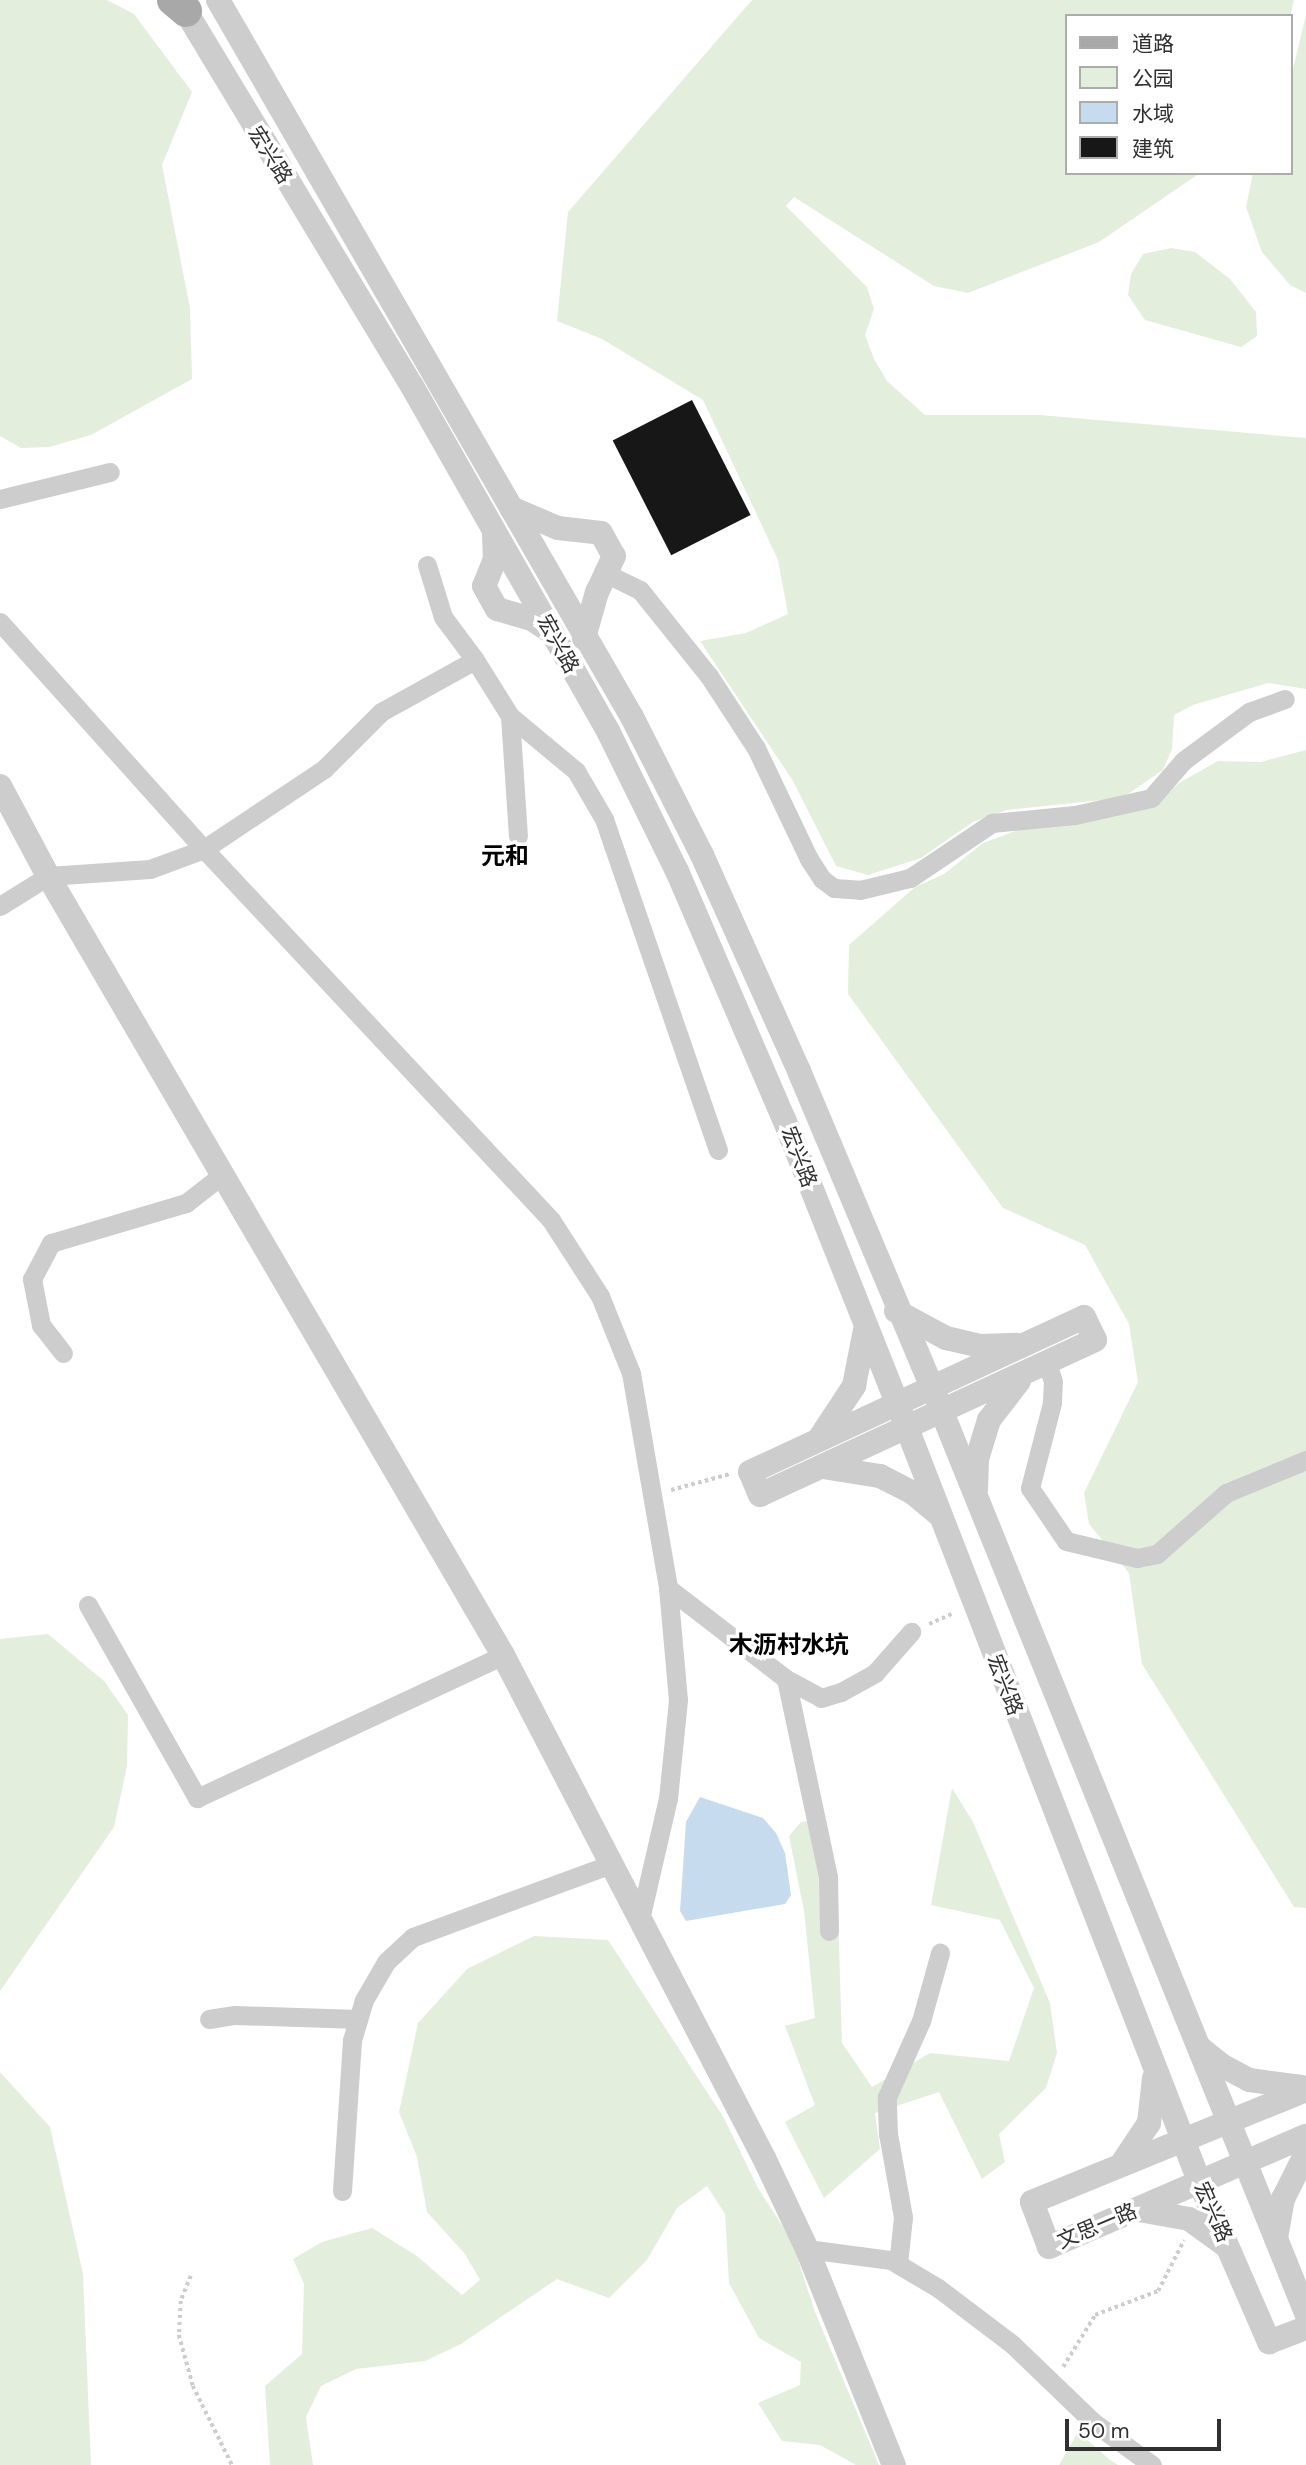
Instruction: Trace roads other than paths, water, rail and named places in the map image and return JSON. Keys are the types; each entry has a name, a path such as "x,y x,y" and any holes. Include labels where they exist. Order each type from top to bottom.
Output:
{"street":[{"name":"宏兴路","path":"218,0 632,717 702,855 799,1071 896,1311 942,1412 1306,2313"},
{"name":"宏兴路","path":"179,4 492,526 608,733 677,871 784,1119 907,1428 1153,2067 1228,2249 1269,2342 1306,2328"},
{"path":"0,499 110,471"},
{"path":"510,508 558,528 601,533 614,556 605,573 584,638"},
{"path":"492,526 495,559 484,586 497,610 532,619 552,633"},
{"path":"427,565 443,617 475,660 510,716 576,771 604,819 718,1150"},
{"path":"605,573 640,590 709,676 756,748 809,859 821,879 834,888 860,890 910,878 992,823 1075,815 1150,799 1183,761 1238,720 1285,699"},
{"path":"0,622 204,849 551,1220 600,1296 631,1373 668,1588 678,1700 668,1798 640,1919"},
{"path":"0,906 48,876 150,869 204,849 324,769 381,712 475,660"},
{"path":"510,716 518,836"},
{"path":"0,786 48,876 503,1656 807,2249 894,2465"},
{"path":"63,1353 41,1325 32,1279 51,1243 186,1203 222,1175"},
{"path":"896,1311 928,1331 964,1343 997,1347 1030,1343"},
{"path":"750,1472 760,1495 818,1455 896,1405 1084,1317 1095,1340 907,1428 818,1455"},
{"path":"818,1455 854,1386 865,1326"},
{"path":"1041,1366 1053,1381 1052,1403 1030,1488 1066,1541 1137,1558 1157,1554 1226,1493 1306,1460"},
{"path":"977,1500 977,1460 989,1420 1009,1391 1041,1366"},
{"path":"818,1455 880,1476 912,1492 939,1514"},
{"path":"668,1588 786,1679 821,1698 841,1692 876,1673 911,1632"},
{"path":"88,1605 197,1798 503,1656"},
{"path":"786,1679 818,1816 828,1877 830,1931"},
{"path":"342,2191 352,2040 358,2019 386,1962 413,1937 611,1864"},
{"path":"898,2264 903,2217 888,2134 887,2096 921,2021 940,1953"},
{"path":"209,2019 234,2015 358,2019"},
{"path":"1197,2045 1221,2065 1249,2080 1306,2088"},
{"path":"1120,2165 1149,2123 1155,2095 1153,2067"},
{"name":"文思一路","path":"1306,2088 1032,2202 1049,2247 1306,2136"},
{"path":"1276,2239 1283,2199 1306,2153"},
{"path":"1135,2210 1189,2219 1228,2249"},
{"path":"807,2249 850,2252 898,2264 1012,2344 1093,2422 1152,2465"}],"water":[{"path":"700,1797 763,1818 776,1833 785,1853 791,1895 785,1904 686,1921 680,1911 686,1822"}],"district":[{"name":"元和","path":"505,856"},
{"name":"木沥村水坑","path":"789,1645"}]}
